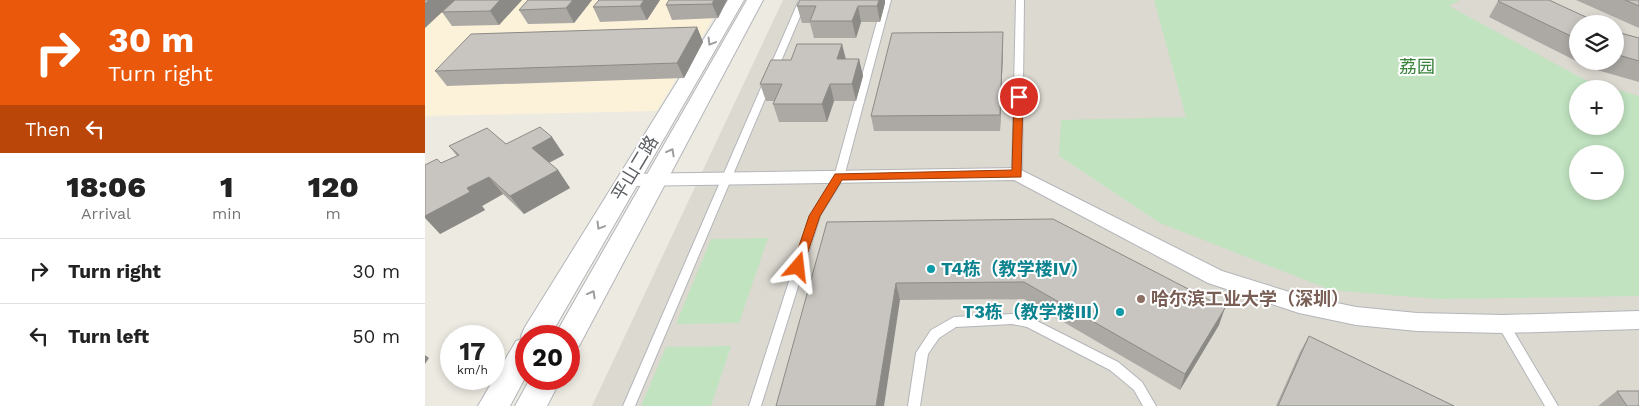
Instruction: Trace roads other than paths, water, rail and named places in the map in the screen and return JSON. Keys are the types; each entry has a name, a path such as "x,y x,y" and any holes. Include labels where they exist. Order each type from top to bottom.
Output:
{"street":[{"name":"平山二路","path":"542,325 736,0"},
{"name":"平山二路","path":"576,325 755,0"},
{"path":"628,180 1017,174 1145,242 1215,276 1299,304 1357,316 1417,322 1503,324 1639,320"},
{"path":"493,406 515,369"},
{"path":"531,406 540,390"}],"lane":[{"path":"629,406 803,0"},
{"path":"755,406 815,216 839,177 887,0"},
{"path":"1017,174 1020,0"},
{"path":"914,406 923,353 935,334 954,322 1012,319 1029,322 1114,366 1138,386 1150,406"},
{"path":"1503,324 1552,406"}],"place":[{"name":"T4栋（教学楼IV）","path":"931,269"},
{"name":"哈尔滨工业大学（深圳）","path":"1141,299"},
{"name":"T3栋（教学楼III）","path":"1120,312"}],"park label":[{"name":"荔园","path":"1417,67"}]}
